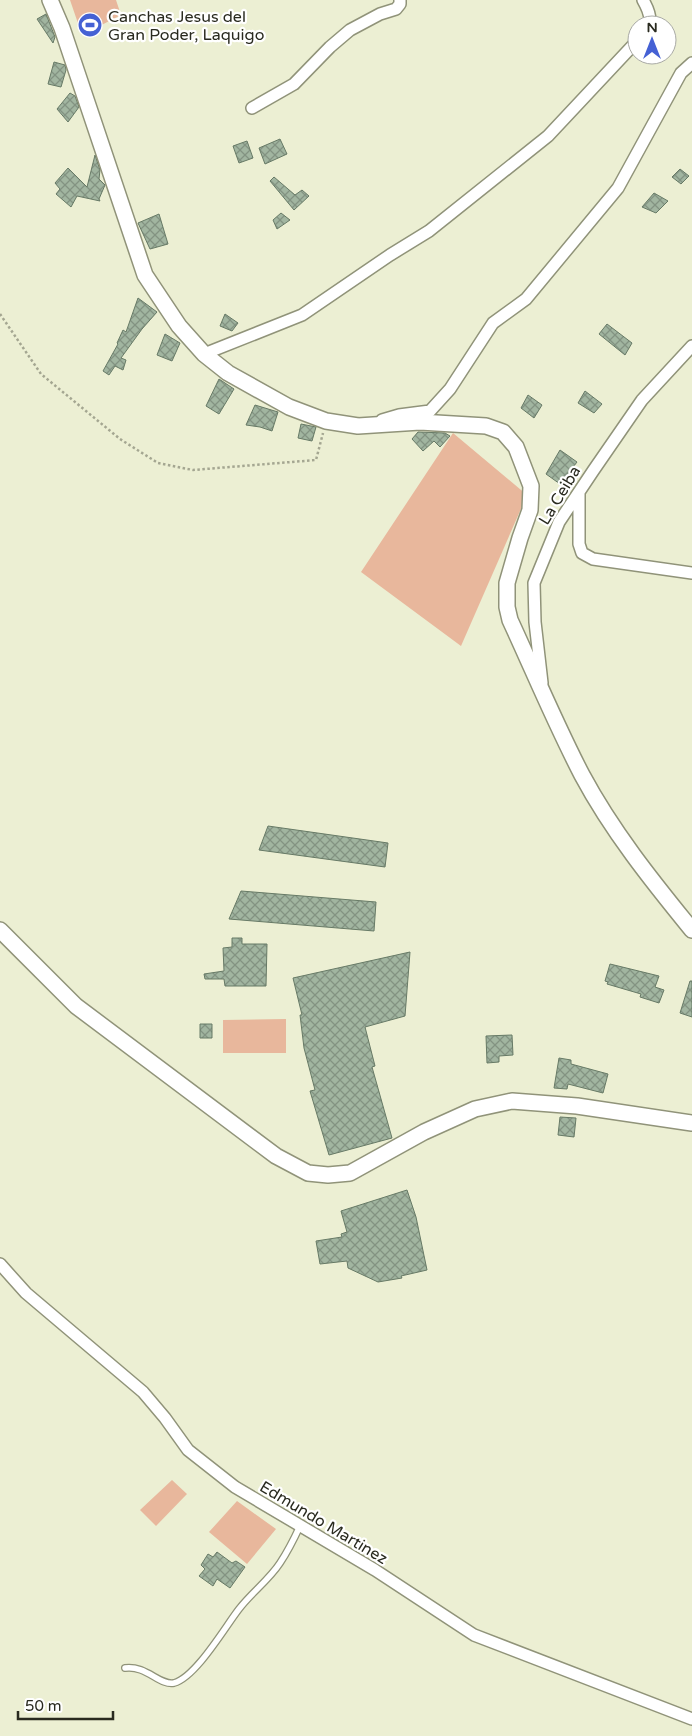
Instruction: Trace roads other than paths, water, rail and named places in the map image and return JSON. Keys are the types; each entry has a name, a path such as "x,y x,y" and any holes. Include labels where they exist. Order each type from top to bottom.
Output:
{"street":[{"path":"50,0 62,28 144,275 179,326 204,354 228,373 289,407 326,422 358,426 420,422 486,426 503,432 516,447 531,486 530,510 507,583 507,607 510,620 583,776 615,829 692,930"},
{"path":"252,108 294,84 340,38 365,21 396,9 400,4 400,0"},
{"path":"643,0 648,8 649,15"},
{"path":"204,354 302,314 390,255 429,232 548,136 627,52"},
{"path":"358,426 399,415 430,411 450,389 494,323 526,298 618,188 681,73 692,63"},
{"name":"La Ceiba","path":"543,692 535,622 534,583 559,522 642,400 692,346"},
{"path":"579,494 579,544 582,553 593,559 692,573"},
{"path":"0,930 76,1006 276,1156 308,1173 328,1175 350,1173 424,1132 467,1113 512,1102 578,1106 692,1123"},
{"name":"Edmundo Martinez","path":"0,1264 26,1292 144,1392 188,1450 234,1487 375,1570 474,1635 692,1719"}],"lane":[{"path":"125,1668 134,1666 140,1668 168,1684 177,1682 186,1676 210,1650 239,1608 279,1565 300,1526"}],"place":[{"name":"Canchas Jesus del Gran Poder, Laquigo","path":"90,25"}]}
